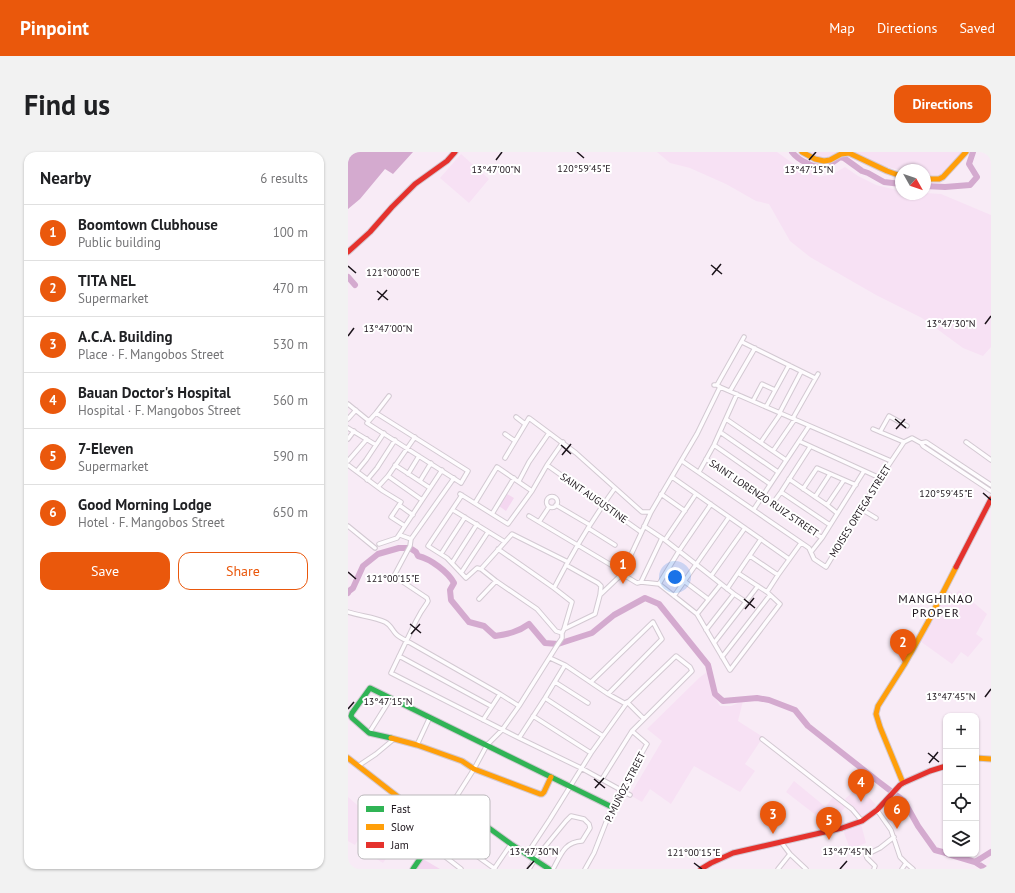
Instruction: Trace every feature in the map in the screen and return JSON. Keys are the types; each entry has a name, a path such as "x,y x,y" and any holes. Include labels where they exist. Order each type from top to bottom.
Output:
{"street":[{"path":"348,252 370,232 415,184 447,161 455,152"},
{"path":"802,152 823,162 840,154 848,153 887,172 895,174"},
{"path":"931,179 939,179 943,177 966,152"},
{"path":"600,595 622,574 651,512 697,434 717,386 744,337"},
{"path":"742,342 815,378"},
{"path":"730,391 755,348"},
{"path":"766,407 789,365"},
{"path":"761,442 780,413 801,372"},
{"path":"773,451 794,419 818,374"},
{"path":"753,401 762,384 775,390"},
{"path":"717,386 891,461"},
{"path":"699,472 714,445 737,394"},
{"path":"369,421 389,396"},
{"path":"348,404 369,421 367,423 461,483 468,471 376,413"},
{"path":"348,419 356,410"},
{"path":"880,432 889,416 907,426"},
{"path":"516,417 525,424"},
{"path":"505,458 529,418 563,442 642,512 651,512"},
{"path":"726,419 786,460"},
{"path":"754,509 809,426"},
{"path":"348,428 376,445"},
{"path":"873,429 904,442 912,438 921,442 926,442 991,485"},
{"path":"348,439 354,432"},
{"path":"720,432 778,472"},
{"path":"357,471 384,433"},
{"path":"518,481 549,433"},
{"path":"505,434 515,441"},
{"path":"378,487 388,476 415,437"},
{"path":"348,461 367,439"},
{"path":"367,480 377,468 395,440"},
{"path":"799,441 880,478"},
{"path":"562,633 556,631 538,609 496,581 481,569 477,568 466,578 452,563 428,546 453,510 461,495 508,524 532,491 547,465 563,442"},
{"name":"MOISES ORTEGA STREET","path":"682,461 809,548 814,559 826,567 880,478 904,442"},
{"path":"921,442 923,446 991,491"},
{"path":"966,442 991,460"},
{"path":"714,445 770,484"},
{"path":"773,504 810,446"},
{"path":"408,474 419,456"},
{"name":"SAINT LORENZO RUIZ STREET","path":"706,459 822,538"},
{"path":"420,481 431,463"},
{"path":"348,465 367,480 401,502 391,517 405,526"},
{"path":"395,465 430,488"},
{"name":"SAINT AUGUSTINE","path":"547,465 641,532"},
{"path":"475,503 497,467 532,491"},
{"path":"803,489 817,468 856,485"},
{"path":"379,544 397,538 400,535 442,470"},
{"path":"812,552 864,471"},
{"path":"815,497 830,474"},
{"path":"388,476 422,500"},
{"path":"672,477 789,559"},
{"path":"454,478 411,539 410,546 395,576 427,598 428,601 416,621 391,673 502,730 581,768 630,795"},
{"path":"492,514 514,478"},
{"path":"789,479 837,513"},
{"path":"827,505 844,480"},
{"path":"554,588 578,544 615,488"},
{"path":"781,492 830,525"},
{"path":"662,494 685,511"},
{"path":"641,582 663,539 696,494"},
{"path":"549,506 546,501 550,496 556,498 556,504"},
{"path":"903,783 877,719 878,706 904,665 928,622 991,499"},
{"path":"549,506 553,507 556,504"},
{"path":"556,504 615,545"},
{"path":"658,584 711,504"},
{"path":"399,505 413,515"},
{"path":"539,522 549,506"},
{"path":"861,509 876,518"},
{"path":"453,510 505,542"},
{"path":"529,516 611,565"},
{"path":"441,554 465,517"},
{"path":"674,596 729,517"},
{"path":"452,563 477,524"},
{"path":"348,526 375,548"},
{"path":"644,526 746,602"},
{"path":"711,576 745,528"},
{"path":"461,573 488,532"},
{"path":"481,569 512,534 567,563 598,583 601,586 595,614 564,629"},
{"path":"400,535 411,539"},
{"path":"727,589 761,539"},
{"path":"767,592 789,559 802,544"},
{"path":"457,795 487,745 502,730 519,706 562,638 562,633 572,602 498,549"},
{"path":"750,556 778,575"},
{"path":"622,574 638,583 658,584 697,614 730,670 780,604 767,592 738,573"},
{"path":"479,599 496,581"},
{"path":"684,581 708,600"},
{"path":"697,614 721,584"},
{"path":"714,643 758,586"},
{"path":"706,630 734,594"},
{"path":"722,657 770,595"},
{"path":"348,612 385,622 391,626 396,634 407,641 519,706"},
{"path":"590,682 653,622 662,639 608,694"},
{"path":"399,656 491,706"},
{"path":"527,854 591,752 627,703 676,656 690,667 692,671 632,731 602,779"},
{"path":"550,658 565,665 608,694 627,703 644,719"},
{"path":"519,738 565,665"},
{"path":"555,682 588,703"},
{"path":"551,777 544,792 540,794 474,769 462,761 394,738 375,735 369,732 351,716 370,688 487,745 551,777 570,787 612,807"},
{"path":"483,720 500,694"},
{"path":"369,732 391,698"},
{"path":"545,698 603,736"},
{"path":"533,716 591,752"},
{"path":"417,745 430,717"},
{"name":"P. MUÑOZ STREET","path":"585,869 594,853 612,807 647,744 632,731"},
{"path":"358,766 376,754 394,738"},
{"path":"762,739 852,809 862,822"},
{"path":"348,758 395,795"},
{"path":"979,758 991,759"},
{"path":"701,869 732,853 862,822 877,810 903,783 943,767"},
{"path":"877,810 892,830 900,857 913,869"},
{"path":"529,869 535,859 571,816 584,819 589,824 590,828 582,841 574,841 565,848 553,869"},
{"path":"490,829 549,869"},
{"path":"874,869 876,866 867,858 866,854 880,848 894,837"},
{"path":"781,842 790,854 806,869"},
{"path":"481,859 495,869 511,844"},
{"path":"778,869 790,854"},
{"path":"413,869 420,859"},
{"path":"448,859 461,869"},
{"path":"902,869 906,864"}],"shaded area":[{"path":"348,152 413,152 393,174 385,169 360,199 348,209"},
{"path":"657,152 777,152 798,167 819,177 833,174 845,167 858,176 876,185 895,190 895,200 931,200 931,193 941,194 991,215 991,347 983,356 963,348 922,318 876,295 810,257 790,241 769,204 756,201 726,184 690,168 670,163"},
{"path":"808,152 839,152 825,159"},
{"path":"846,152 963,152 942,175 931,176 931,164 895,164 895,169 877,165"},
{"path":"461,154 489,179 469,203 440,178"},
{"path":"507,494 514,498 506,511 499,506"},
{"path":"948,590 955,595 959,590 987,614 976,634 983,639 968,657 961,652 952,664 920,641"},
{"path":"707,672 713,694 720,706 731,706 743,701 738,721 763,737 745,764 755,771 740,792 694,766 671,804 650,789 642,802 630,795 662,741 647,729"},
{"path":"794,781 845,823 830,826 786,792"},
{"path":"859,786 876,805 863,818 845,799"},
{"path":"834,796 846,806 838,816 826,806"},
{"path":"348,797 358,806 358,840 355,845 348,841"},
{"path":"861,824 866,843 850,849 843,830"},
{"path":"377,859 386,859 383,863"},
{"path":"423,859 440,869 417,869"}],"waterway":[{"path":"792,152 803,161 817,167 826,166 840,157 844,158 862,171 884,182 895,183"},
{"path":"931,186 970,185 977,177 969,164 973,152"},
{"path":"348,277 355,285"},
{"path":"348,593 353,588 363,566 378,554 399,548 410,548 416,552 418,556 439,566 448,575 454,583 450,590 451,600 469,622 484,626 495,636 513,632 529,624 545,643 558,644 592,633 614,615 645,598 659,604 708,665 715,694 723,701 757,698 769,700 795,710 808,726 904,801 918,826 935,850 943,852"},
{"path":"975,862 991,852"},
{"path":"958,857 975,862 986,869"}],"traffic: fast":[{"path":"391,738 369,733 351,716 370,688 612,807"},
{"path":"490,829 549,869"},
{"path":"413,869 420,859"}],"traffic: slow":[{"path":"802,152 815,159 824,161 830,160 841,154 849,153 895,174"},
{"path":"931,179 939,179 943,177 966,152"},
{"path":"903,783 876,714 878,706 904,665 956,567"},
{"path":"391,738 417,745 462,761 474,769 540,794 544,792 551,777"},
{"path":"348,758 396,795"},
{"path":"979,758 991,759"}],"traffic: jam":[{"path":"348,252 370,232 415,184 447,161 455,152"},
{"path":"956,567 991,499"},
{"path":"701,869 733,853 842,828 862,821 877,810 900,785 930,771 943,767"}],"place":[{"name":"Boomtown Clubhouse","path":"623,584"},
{"name":"TITA NEL","path":"903,662"},
{"name":"Bauan Doctor's Hospital","path":"861,802"},
{"name":"Good Morning Lodge","path":"897,829"},
{"name":"A.C.A. Building","path":"773,834"},
{"name":"7-Eleven","path":"829,840"}],"district":[{"name":"MANGHINAO PROPER","path":"936,605"}]}
